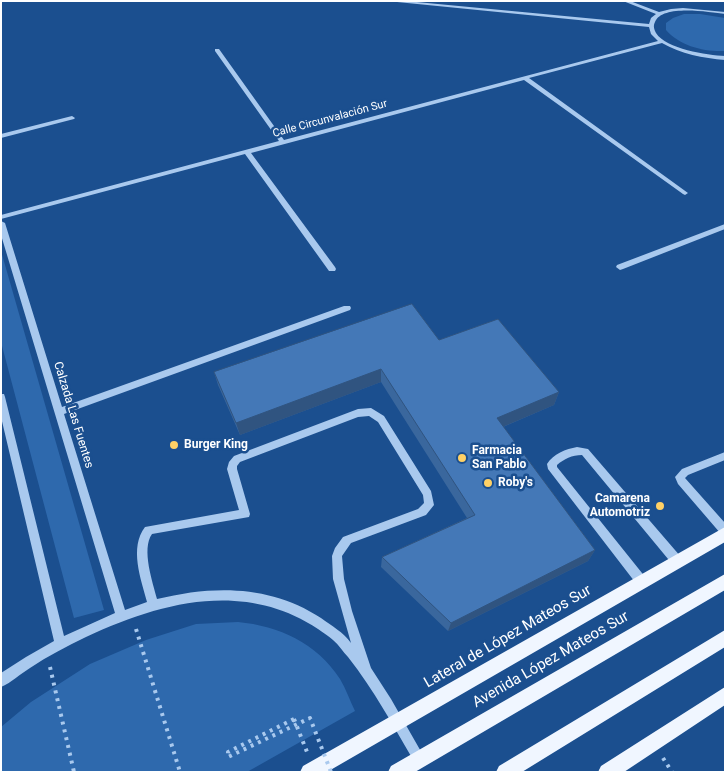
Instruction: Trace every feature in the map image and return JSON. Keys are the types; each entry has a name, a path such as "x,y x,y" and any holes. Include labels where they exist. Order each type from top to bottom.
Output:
{"main road":[{"name":"Lateral de López Mateos Sur","path":"312,770 725,533"},
{"name":"Avenida López Mateos Sur","path":"397,772 725,581"},
{"path":"505,772 725,638"},
{"path":"607,772 725,695"}],"street":[{"path":"389,1 651,26"},
{"path":"628,2 660,14"},
{"path":"725,13 689,8 672,10 660,14 653,20 651,26 654,34 678,49 696,54 725,58"},
{"name":"Calle Circunvalación Sur","path":"1,217 663,41"},
{"path":"217,50 282,142"},
{"path":"525,78 685,192"},
{"path":"1,136 72,118"},
{"path":"247,152 332,269"},
{"name":"Calzada Las Fuentes","path":"1,223 59,412 126,613"},
{"path":"620,267 724,227"},
{"path":"59,412 348,308"},
{"path":"1,397 60,644"},
{"path":"153,605 142,547 145,533 149,530 245,514 232,469 232,465 237,459 358,413 371,412 381,419 428,494 429,505 422,512 347,540 336,556 340,585 365,668"},
{"path":"642,582 552,469 555,460 579,450 585,452 677,561"},
{"path":"725,456 685,472 680,477 681,481 725,533"},
{"path":"1,681 60,644 126,613 162,602 223,594 263,598 302,612 336,634 365,668 419,759"}],"path":[{"path":"126,613 180,772"},
{"path":"47,652 74,772"},
{"path":"312,770 294,719 228,752 228,757 310,718 331,772"}],"shaded area":[{"path":"684,14 700,14 725,18 725,51 693,47 672,36 666,30 666,23"},
{"path":"1,251 104,610 74,618 1,342"},
{"path":"238,622 282,632 296,638 320,655 340,679 355,711 247,772 1,772 1,727 31,702 90,664 146,640 196,624"}],"building":[{"path":"412,304 439,340 498,319 559,392 497,418 595,550 451,623 382,557 475,515 381,369 236,423 214,372"}],"place":[{"name":"Burger King","path":"174,445"},
{"name":"Farmacia San Pablo","path":"462,458"},
{"name":"Roby's","path":"488,483"},
{"name":"Camarena Automotriz","path":"660,506"}]}
